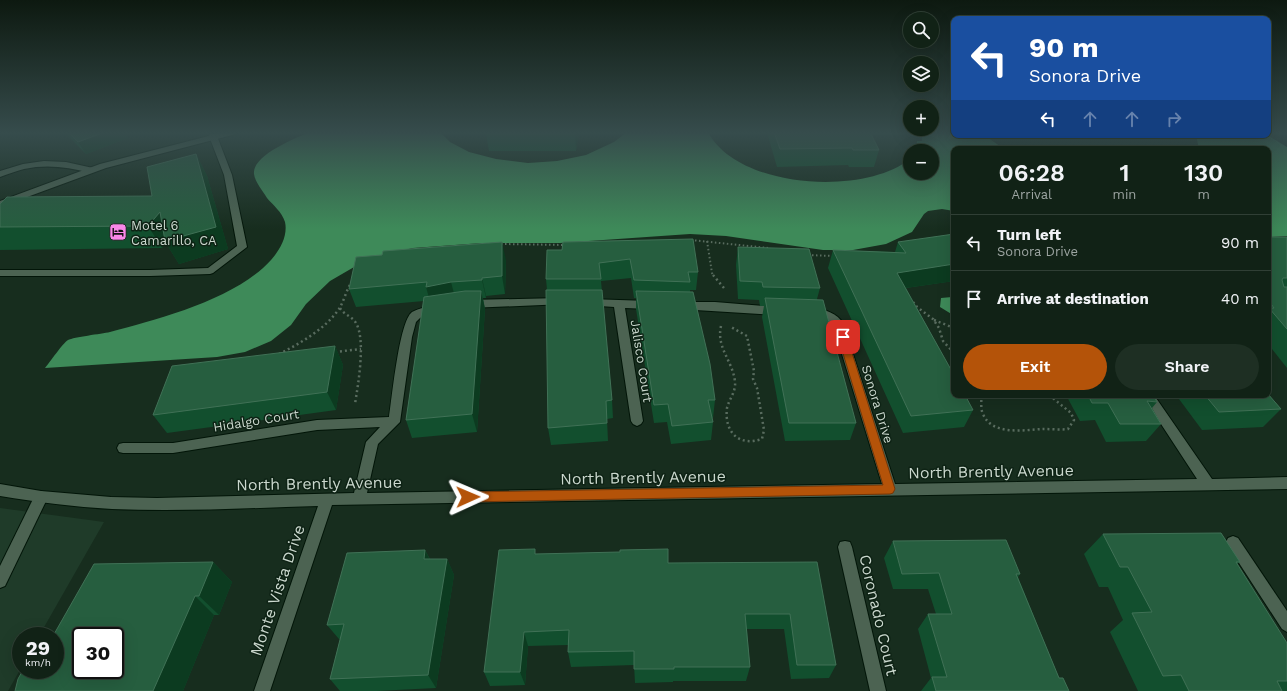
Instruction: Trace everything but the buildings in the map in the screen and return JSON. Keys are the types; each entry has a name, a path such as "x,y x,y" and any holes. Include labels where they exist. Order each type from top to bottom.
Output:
{"street":[{"path":"0,174 31,164"},
{"path":"67,164 90,170"},
{"path":"0,204 109,164"},
{"path":"0,273 150,273 210,271 242,247 228,175 224,164"},
{"path":"457,306 577,303 726,307 758,311 786,311"},
{"name":"Jalisco Court","path":"618,305 637,421"},
{"path":"359,499 372,442 394,422 407,337 411,321 416,315 444,307"},
{"name":"Sonora Drive","path":"800,312 819,312 827,314 838,323 890,489"},
{"path":"1150,398 1208,484"},
{"name":"Hidalgo Court","path":"123,448 173,448 317,425 394,422"},
{"name":"North Brently Avenue","path":"0,490 42,497 111,503 157,504 890,489 1287,483"},
{"path":"0,581 42,497"},
{"name":"Monte Vista Drive","path":"262,691 327,500"},
{"path":"1234,542 1287,624"},
{"name":"Coronado Court","path":"845,547 878,691"}],"path":[{"path":"707,241 712,273 726,292 726,307"},
{"path":"911,307 916,306"},
{"path":"340,308 341,311 354,318 357,324 361,343 358,385 351,424"},
{"path":"933,319 951,327"},
{"path":"727,323 740,333 747,336 754,371 753,379 757,388 764,430 762,439 759,440 749,442 737,439 728,422 727,408 733,395 734,381 732,371 719,340 721,326 727,323"},
{"path":"938,328 942,324"},
{"path":"331,352 361,349"},
{"path":"981,398 984,416 1000,428 1010,430 1068,429 1074,420 1071,413 1053,398"}],"shaded area":[{"path":"257,164 745,164 773,175 803,181 834,182 863,178 889,171 901,164 903,164 903,180 939,180 939,164 951,164 951,210 942,209 928,211 924,214 912,232 886,244 853,250 823,250 726,236 690,234 560,243 482,243 413,248 361,263 330,281 306,304 291,325 271,341 245,352 217,357 45,368 68,340 110,332 151,321 196,306 238,286 256,274 277,252 284,238 286,227 282,215 267,198 259,186 254,174"},
{"path":"1271,164 1287,164 1287,236 1271,237"},
{"path":"951,297 951,314 940,307 941,298"},
{"path":"0,508 104,522 44,627 12,627 12,679 15,679 8,691 0,691"}],"place":[{"name":"Motel 6 Camarillo, CA","path":"118,232"}],"route":[{"path":"468,497 890,489 843,337"}]}
